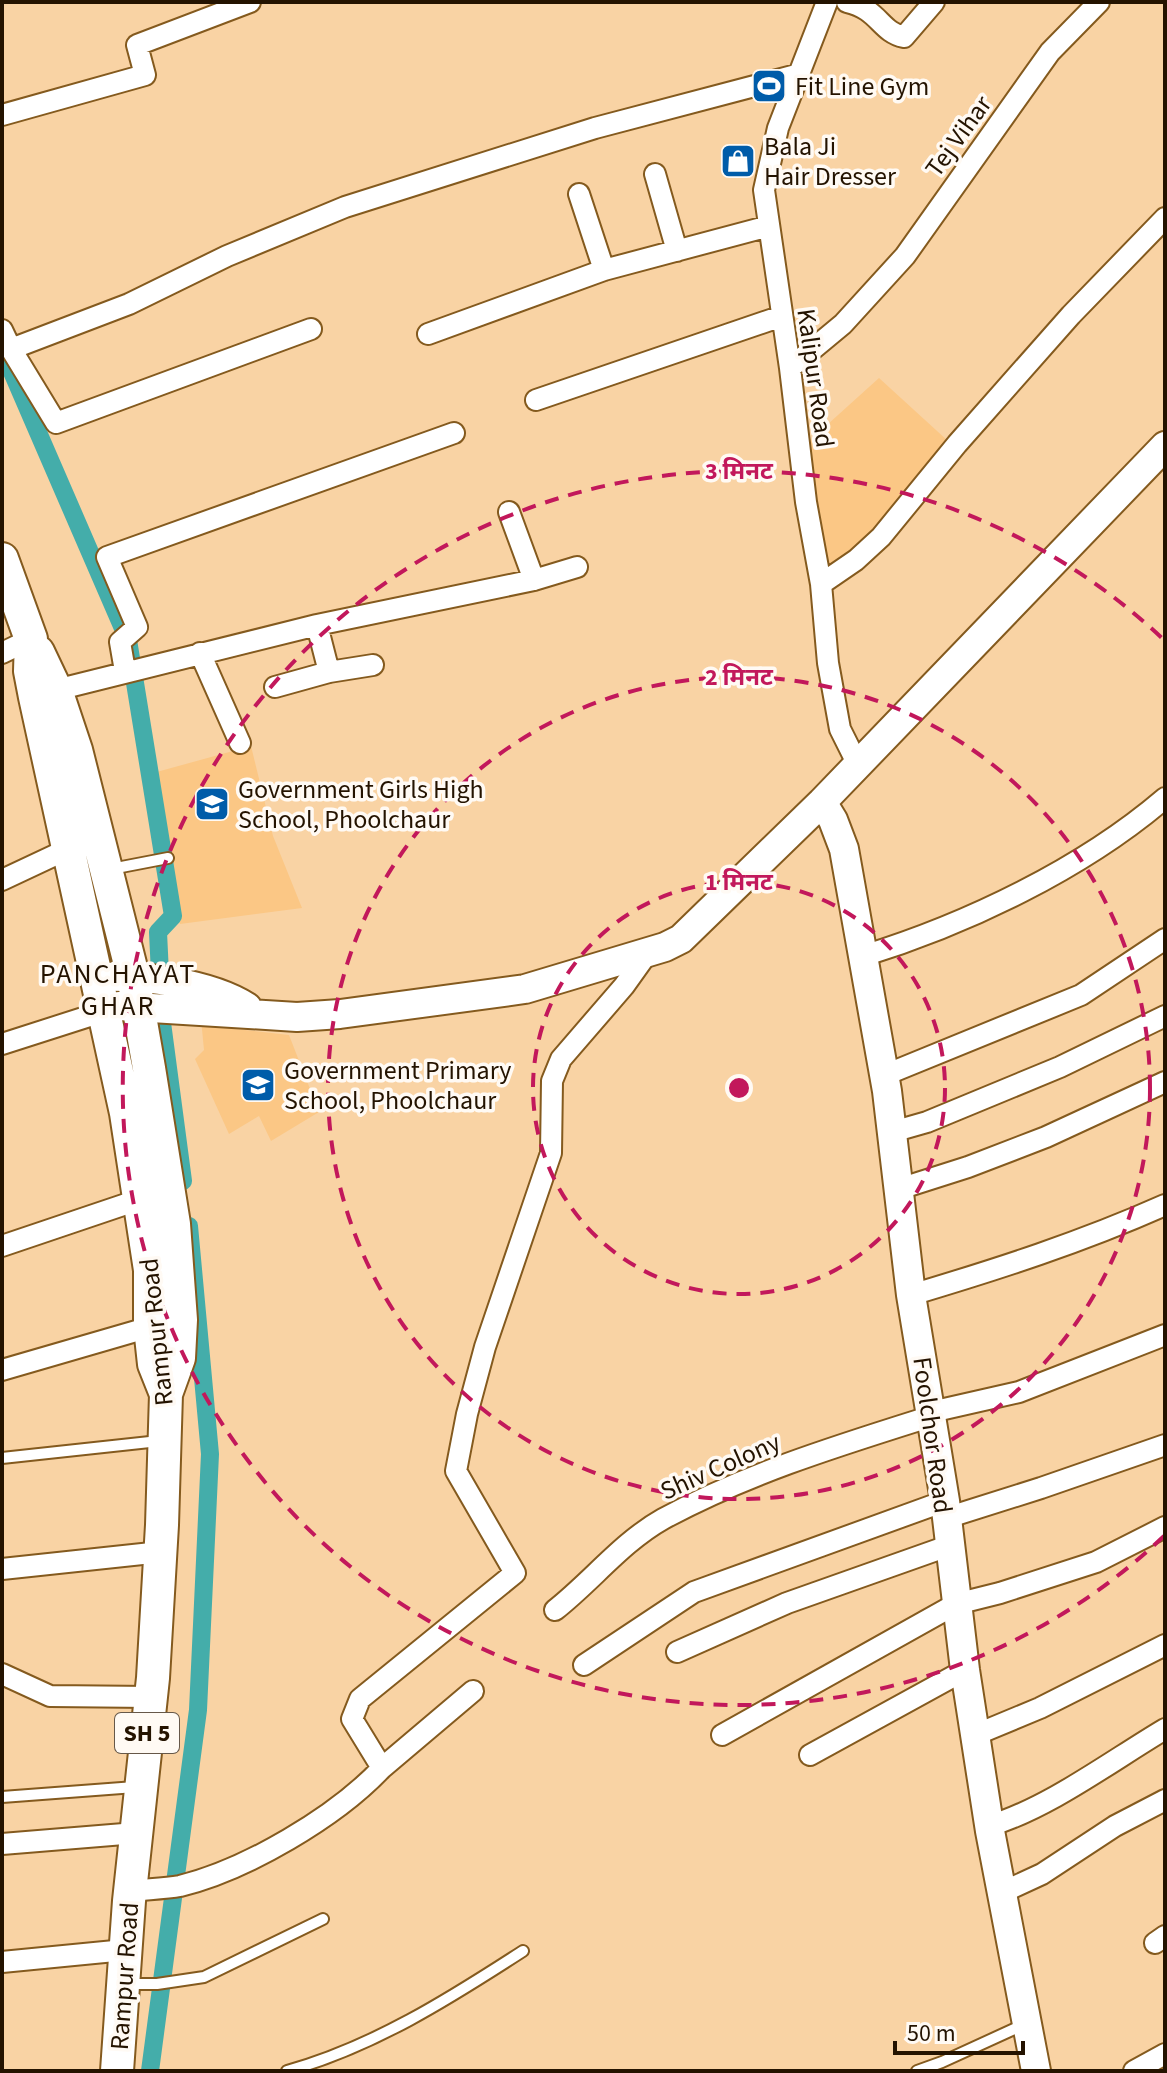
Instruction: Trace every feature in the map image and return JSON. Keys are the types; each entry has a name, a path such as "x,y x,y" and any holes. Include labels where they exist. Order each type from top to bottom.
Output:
{"main road":[{"path":"103,998 138,1008 297,1017 340,1014 525,989 665,947 681,939 822,802 1165,446"},
{"name":"Rampur Road","path":"5,576 31,639 30,671 103,998 141,1199 150,1270 150,1327 154,1364 166,1394 161,1552 151,1697 130,1891 117,2071"},
{"path":"31,639 56,690 76,750 133,976 174,1224 181,1320 179,1358 166,1394"},
{"name":"Foolchor Road","path":"822,802 844,849 885,1075 911,1295 932,1414 965,1670 989,1826 1036,2071"},
{"path":"103,998 133,976 175,983 235,1000 258,1014"}],"street":[{"path":"2,115 145,75 137,45 250,2"},
{"name":"Kalipur Road","path":"827,2 778,128 764,190 806,502 821,584 828,663 840,729 858,765"},
{"path":"847,2 875,13 892,34 904,37 934,2"},
{"name":"Tej Vihar","path":"790,368 843,324 905,256 1050,52 1099,2"},
{"path":"11,349 129,304 227,256 345,207 595,128 800,74"},
{"path":"655,174 677,251"},
{"path":"579,194 604,270"},
{"path":"821,584 856,560 881,537 957,444 1061,326 1165,218"},
{"path":"428,334 604,270 769,226"},
{"path":"536,400 782,316"},
{"path":"2,330 56,423 311,329"},
{"path":"132,669 120,642 137,627 107,557 454,433"},
{"path":"509,512 534,580"},
{"path":"56,690 317,625 534,580 577,567"},
{"path":"317,625 329,672"},
{"path":"2,653 31,639"},
{"path":"200,653 240,743"},
{"path":"275,687 329,672 373,665"},
{"path":"863,956 916,940 1035,886 1140,819 1165,798"},
{"path":"5,874 68,849"},
{"path":"885,1075 1081,995 1165,939"},
{"path":"382,1768 352,1719 360,1699 515,1573 456,1471 467,1414 485,1347 551,1153 552,1081 561,1059 624,986 649,951"},
{"path":"2,1044 103,998"},
{"path":"892,1132 927,1122 1060,1067 1165,1016"},
{"path":"899,1189 1046,1137 1165,1082"},
{"path":"2,1246 141,1199"},
{"path":"911,1295 1099,1235 1165,1205"},
{"path":"2,1370 150,1327"},
{"name":"Shiv Colony","path":"555,1610 661,1520 774,1467 932,1414 1019,1392 1165,1335"},
{"path":"584,1665 694,1592 945,1509 1041,1488 1165,1445"},
{"path":"722,1735 956,1604 1096,1562 1165,1527"},
{"path":"677,1652 787,1603 948,1546"},
{"path":"2,1569 161,1552"},
{"path":"975,1735 1040,1708 1165,1645"},
{"path":"810,1755 965,1670"},
{"path":"2,1674 50,1696 151,1697"},
{"path":"130,1891 172,1886 284,1844 370,1781 473,1691"},
{"path":"989,1826 1043,1803 1165,1729"},
{"path":"1001,1893 1042,1874 1115,1826 1163,1806"},
{"path":"2,1844 136,1833"},
{"path":"2,1962 125,1950"},
{"path":"1134,2071 1165,2054"}],"lane":[{"path":"105,870 168,858"},
{"path":"2,1458 165,1441"},
{"path":"2,1797 141,1786"},
{"path":"122,1984 178,1982 223,1970 323,1919"},
{"path":"287,2071 312,2064 381,2035 456,1994 523,1951"},
{"path":"917,2071 953,2058 1025,2024"}],"shaded area":[{"path":"879,378 948,441 878,531 828,568 807,443"},
{"name":"Government Girls High School, Phoolchaur","path":"251,746 273,836 302,908 180,924 153,773"},
{"name":"Government Primary School, Phoolchaur","path":"201,1019 236,1029 289,1035 319,1112 271,1141 259,1116 229,1134 195,1059 204,1050"}],"waterway":[{"path":"2,349 128,640 173,916 158,932 160,974"},
{"path":"159,1000 183,1181"},
{"path":"150,2071 198,1710 210,1454 189,1226"}],"place":[{"name":"Fit Line Gym","path":"769,86"},
{"name":"Bala Ji Hair Dresser","path":"738,161"},
{"name":"Government Girls High School, Phoolchaur","path":"212,804"},
{"name":"Government Primary School, Phoolchaur","path":"258,1085"}],"district":[{"name":"PANCHAYAT GHAR","path":"118,989"}]}
